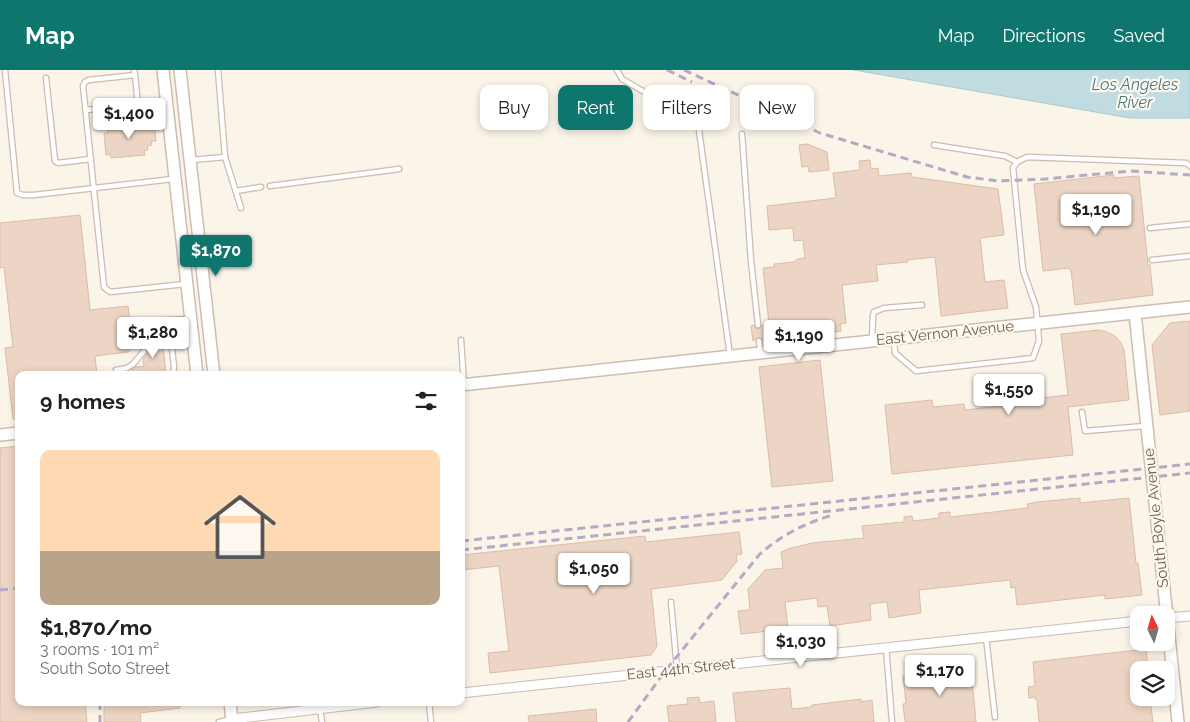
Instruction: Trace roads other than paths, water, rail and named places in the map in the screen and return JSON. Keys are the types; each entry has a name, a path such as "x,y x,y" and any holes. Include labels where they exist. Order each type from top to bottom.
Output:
{"street":[{"path":"163,70 197,371"},
{"path":"180,70 214,371"},
{"path":"174,179 192,177"},
{"name":"East Vernon Avenue","path":"465,385 730,356 760,347 894,339 1190,307"},
{"name":"South Boyle Avenue","path":"1135,313 1165,606"},
{"path":"0,432 15,433"},
{"path":"1175,617 1190,616"},
{"name":"East 44th Street","path":"465,693 1130,622"},
{"name":"South Boyle Avenue","path":"1170,651 1178,722"},
{"path":"230,706 232,720 344,706"}],"lane":[{"path":"5,70 17,192 23,195 174,179"},
{"path":"218,70 225,157 241,208"},
{"path":"617,70 622,79 698,123 730,356"},
{"path":"86,110 138,104 134,73 85,82 83,86 104,287 110,292 187,284"},
{"path":"46,78 55,161 58,163 91,159"},
{"path":"742,134 751,261 758,325"},
{"path":"934,145 1005,156 1016,162"},
{"path":"190,160 225,157"},
{"path":"894,339 896,353 916,371 1033,358 1040,341 1036,307 1023,270 1013,168 1016,162 1027,157 1186,163 1190,166"},
{"path":"270,186 399,169"},
{"path":"236,191 261,187"},
{"path":"1150,228 1190,224"},
{"path":"1152,260 1190,256"},
{"path":"872,341 874,312 884,308 922,306"},
{"path":"116,371 133,364 144,351 146,345 144,322 191,319"},
{"path":"169,320 174,371"},
{"path":"460,340 462,371"},
{"path":"1082,412 1084,431 1147,426"},
{"path":"671,602 677,669"},
{"path":"986,637 995,717"},
{"path":"886,648 892,722"},
{"path":"429,706 431,722"},
{"path":"320,709 322,722"},
{"path":"219,722 232,720"}],"water":[{"name":"Los Angeles River","path":"854,70 1190,70 1190,118 1130,118"}],"railway":[{"path":"667,70 692,82"},
{"path":"684,70 820,133 967,177 998,181 1045,179 1131,171 1190,175"},
{"path":"465,541 1190,464"},
{"path":"465,550 1190,473"},
{"path":"628,722 666,670 759,555 776,541 794,530 833,515"},
{"path":"0,590 15,588"},
{"path":"100,706 100,722"}]}
